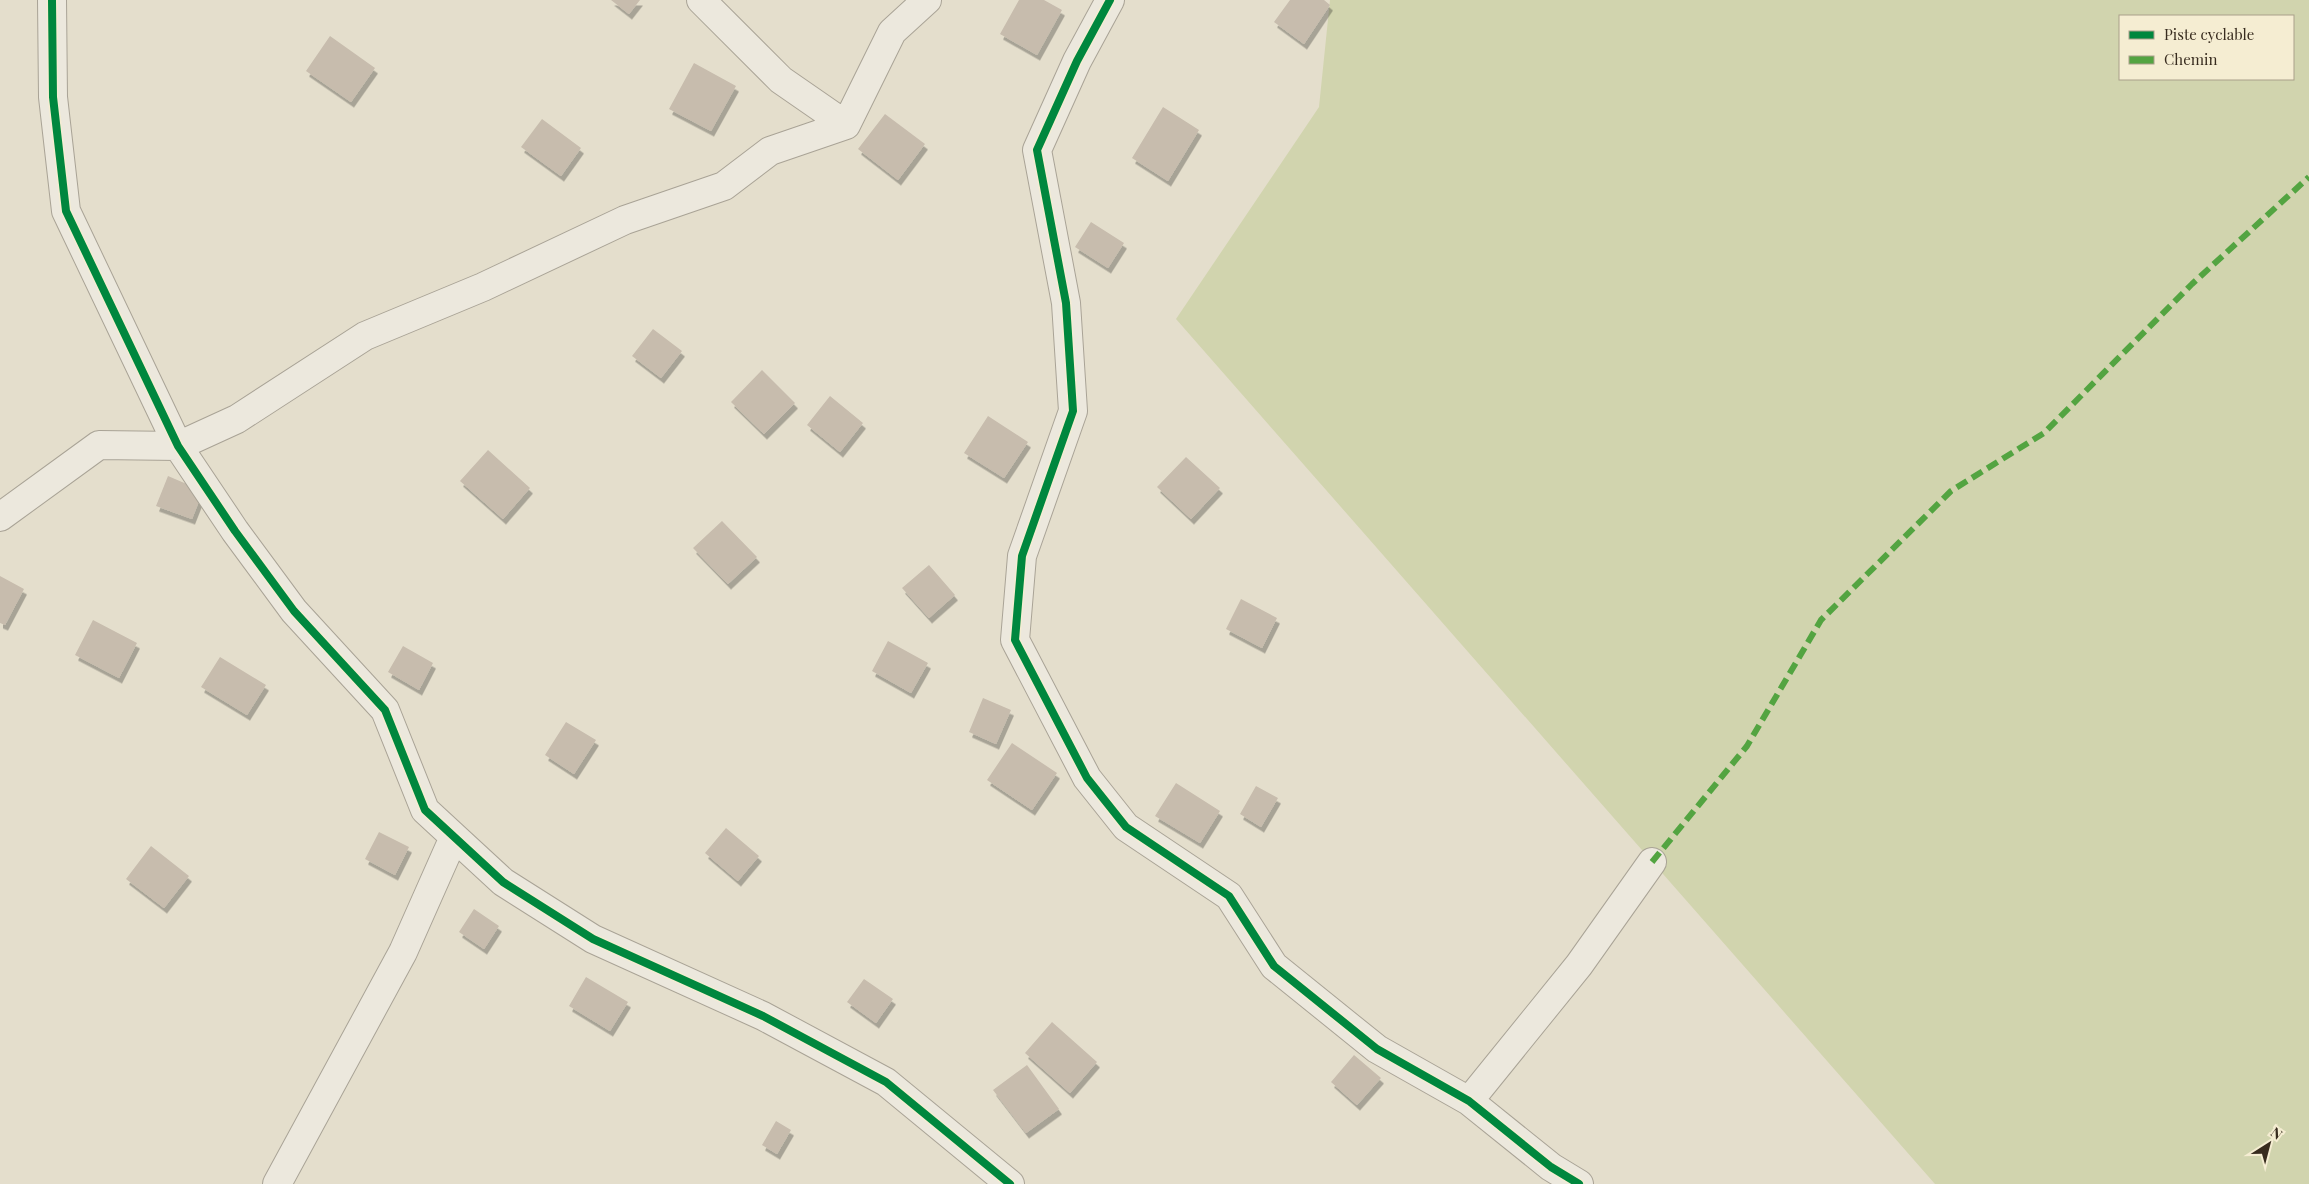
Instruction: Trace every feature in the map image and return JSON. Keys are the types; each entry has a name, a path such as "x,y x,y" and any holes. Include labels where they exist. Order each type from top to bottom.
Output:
{"street":[{"path":"52,0 53,97 66,211 178,446 235,531 294,611 385,710 425,810 503,882 593,939 763,1016 886,1082 1010,1184"},
{"path":"701,0 781,80 846,125"},
{"path":"0,517 99,445 178,446 237,420 365,336 484,287 624,220 724,186 770,151 846,125 892,32 927,0"},
{"path":"1110,0 1077,61 1037,150 1066,303 1074,411 1022,556 1015,640 1087,778 1126,827 1229,896 1274,966 1377,1049 1469,1101 1551,1167 1579,1184"},
{"path":"277,1184 403,952 454,837"},
{"path":"1469,1101 1579,966 1652,862"}],"green space":[{"path":"1330,0 2309,0 2309,1184 1935,1184 1176,319 1319,107"}],"building":[{"path":"611,0 640,0 629,14"},
{"path":"1019,0 1044,0 1062,10 1037,55 1000,34"},
{"path":"1290,0 1324,0 1330,5 1304,44 1274,22"},
{"path":"330,36 375,68 351,102 306,71"},
{"path":"694,63 736,86 711,131 669,109"},
{"path":"1163,107 1199,130 1168,181 1132,158"},
{"path":"885,114 925,144 898,180 858,149"},
{"path":"542,119 581,148 561,176 521,147"},
{"path":"1091,222 1124,243 1108,268 1075,247"},
{"path":"653,329 682,351 661,378 632,356"},
{"path":"762,370 795,403 764,434 731,402"},
{"path":"830,396 863,423 840,452 807,425"},
{"path":"988,416 1028,442 1004,478 964,453"},
{"path":"488,450 530,488 503,519 460,481"},
{"path":"1186,457 1220,488 1191,519 1157,487"},
{"path":"168,476 203,491 192,519 156,506"},
{"path":"722,521 757,557 728,584 693,548"},
{"path":"929,565 955,595 929,618 902,588"},
{"path":"0,576 24,589 5,625 0,623"},
{"path":"1241,599 1277,618 1262,648 1226,629"},
{"path":"93,620 137,643 119,678 75,655"},
{"path":"888,641 928,663 911,693 872,671"},
{"path":"403,646 433,663 419,690 388,672"},
{"path":"220,657 266,685 247,715 201,687"},
{"path":"983,698 1011,710 996,744 969,732"},
{"path":"566,722 596,740 574,774 545,755"},
{"path":"1012,743 1057,773 1032,810 987,780"},
{"path":"1176,783 1220,811 1200,843 1155,816"},
{"path":"1256,786 1278,798 1261,827 1240,814"},
{"path":"726,828 759,856 738,881 705,853"},
{"path":"379,832 409,847 395,875 365,859"},
{"path":"151,846 189,876 164,908 126,879"},
{"path":"474,909 499,926 484,949 459,932"},
{"path":"586,977 628,1002 610,1031 569,1006"},
{"path":"864,979 893,999 876,1023 847,1002"},
{"path":"1052,1022 1097,1062 1070,1093 1025,1053"},
{"path":"1354,1055 1381,1078 1357,1105 1331,1082"},
{"path":"1027,1065 1059,1109 1026,1133 993,1090"},
{"path":"776,1121 791,1130 777,1154 762,1145"}],"marked path":[{"path":"1652,862 1747,746 1821,620 1951,491 2044,433 2192,284 2309,177"}],"cycle path":[{"path":"52,0 53,97 66,211 178,446 235,531 294,611 385,710 425,810 503,882 593,939 763,1016 886,1082 1010,1184"},
{"path":"1110,0 1077,61 1037,150 1066,303 1073,411 1022,556 1015,640 1087,778 1126,827 1229,896 1274,966 1377,1049 1469,1101 1551,1167 1579,1184"}]}
